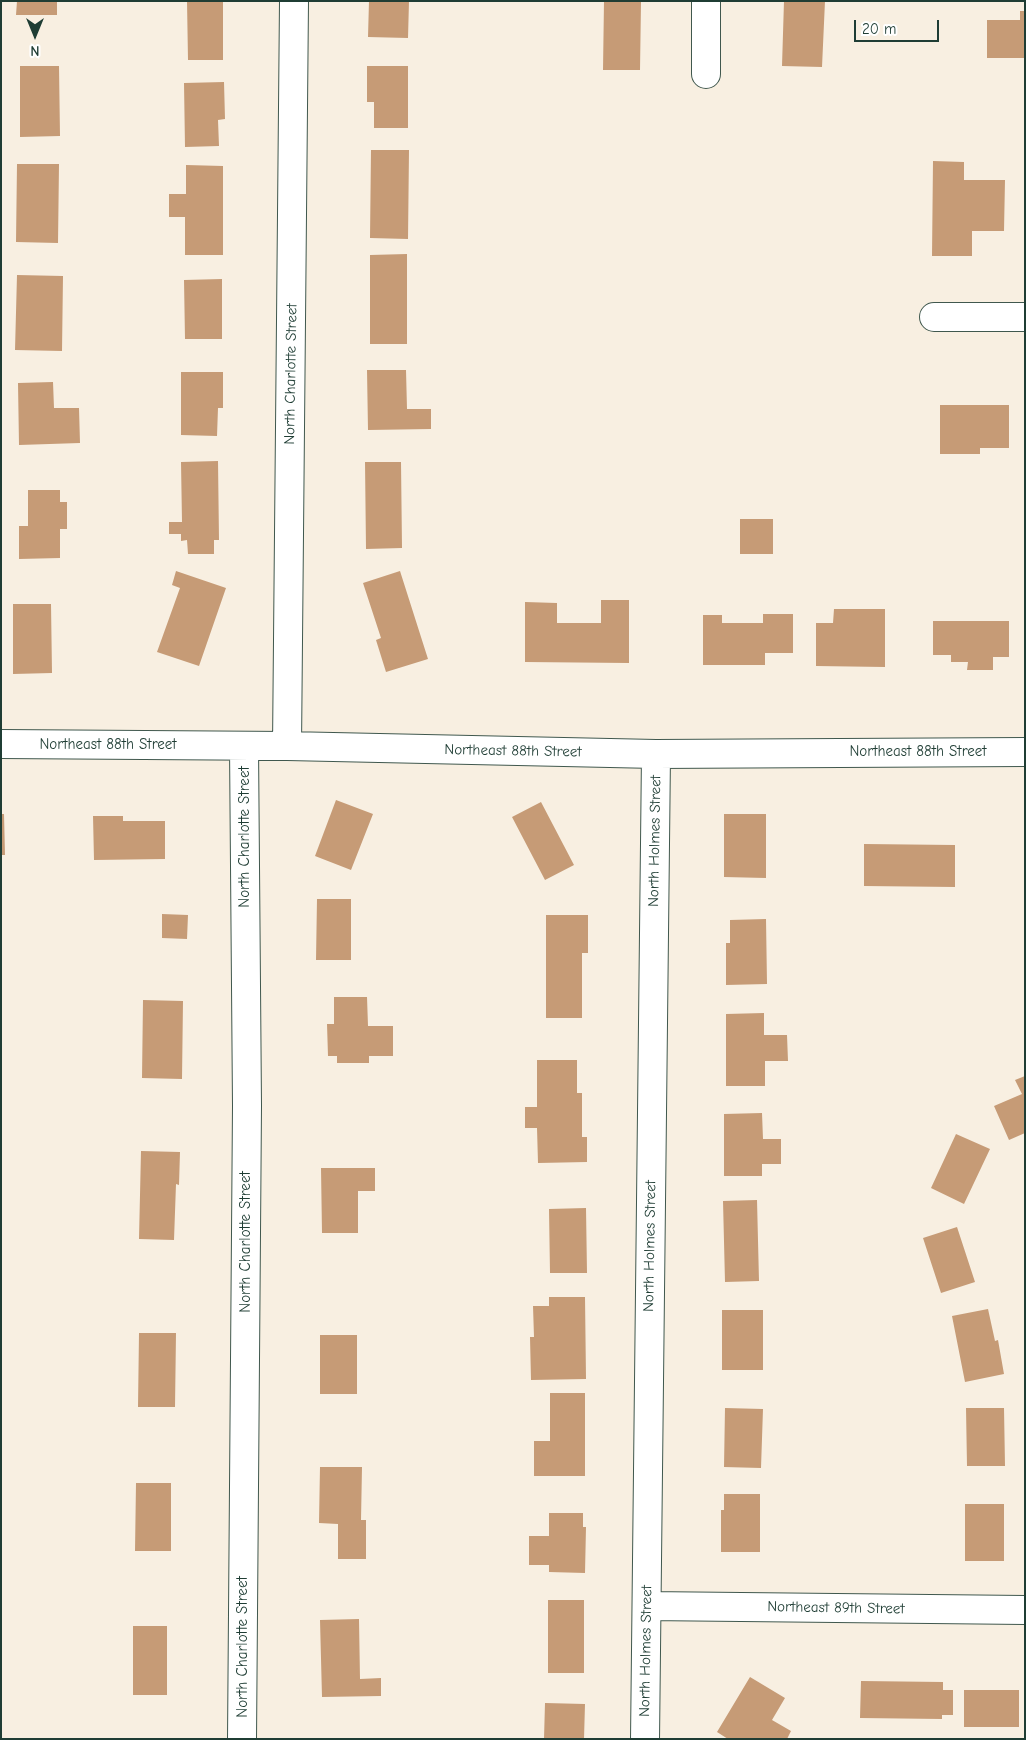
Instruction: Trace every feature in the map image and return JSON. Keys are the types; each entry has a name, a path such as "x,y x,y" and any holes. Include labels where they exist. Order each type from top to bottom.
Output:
{"street":[{"name":"North Charlotte Street","path":"287,746 294,1"},
{"path":"706,1 706,74"},
{"path":"934,316 1025,317"},
{"name":"Northeast 88th Street","path":"1,744 287,746 656,754 1025,752"},
{"name":"North Charlotte Street","path":"242,1739 247,1106 244,746"},
{"name":"North Holmes Street","path":"645,1739 656,754"},
{"name":"Northeast 89th Street","path":"647,1606 1025,1610"}],"building":[{"path":"17,1 57,1 57,15 16,15"},
{"path":"187,1 223,1 223,60 188,60"},
{"path":"369,1 409,1 408,38 368,37"},
{"path":"604,1 641,2 640,70 603,70"},
{"path":"784,1 825,1 822,67 782,66"},
{"path":"1020,11 1025,11 1025,58 987,58 987,20 1020,20"},
{"path":"20,66 59,66 60,136 20,137"},
{"path":"367,66 408,66 408,128 374,128 374,102 367,102"},
{"path":"224,82 225,119 218,120 219,146 185,147 184,83"},
{"path":"371,150 409,150 408,239 370,238"},
{"path":"933,161 964,162 964,180 1005,180 1004,231 972,231 972,256 932,256"},
{"path":"17,164 59,164 58,243 16,242"},
{"path":"186,165 223,166 223,255 185,255 185,217 169,217 169,194 186,194"},
{"path":"407,254 407,344 370,344 370,255"},
{"path":"17,275 63,276 62,351 15,350"},
{"path":"222,279 222,339 185,339 184,280"},
{"path":"367,370 406,370 407,409 431,409 431,429 368,430"},
{"path":"181,372 223,372 223,408 218,408 217,436 181,435"},
{"path":"53,382 54,408 79,408 80,443 19,445 18,383"},
{"path":"940,405 1009,405 1009,448 980,448 980,454 940,454"},
{"path":"218,461 219,540 214,540 214,554 188,554 187,540 181,541 181,534 169,534 169,522 182,522 181,462"},
{"path":"365,462 401,462 402,548 366,549"},
{"path":"28,490 60,490 60,502 67,502 67,529 60,529 60,558 19,559 19,526 28,526"},
{"path":"740,519 773,519 773,554 740,554"},
{"path":"176,571 226,588 199,666 157,652 180,588 172,585"},
{"path":"400,571 428,659 386,672 376,640 381,638 363,583"},
{"path":"601,600 629,600 629,663 525,662 525,602 557,603 557,623 601,623"},
{"path":"13,604 51,604 52,673 13,674"},
{"path":"834,609 885,609 885,667 816,666 816,623 833,623"},
{"path":"763,614 793,614 793,653 765,653 765,665 703,665 703,615 722,615 722,623 763,623"},
{"path":"933,621 1009,621 1009,657 993,657 993,670 967,670 968,662 951,662 951,655 933,655"},
{"path":"336,800 373,814 351,870 315,856"},
{"path":"541,802 574,865 545,880 512,817"},
{"path":"1,814 4,814 5,855 1,855"},
{"path":"724,814 766,814 766,878 724,877"},
{"path":"93,816 123,816 123,821 165,821 165,859 94,860"},
{"path":"864,844 955,845 955,887 864,886"},
{"path":"317,899 351,899 351,960 316,960"},
{"path":"162,914 188,915 187,939 162,938"},
{"path":"546,915 588,915 588,953 582,953 582,1018 546,1018"},
{"path":"766,919 767,984 726,985 726,943 730,943 730,920"},
{"path":"334,997 367,997 368,1026 393,1026 393,1056 369,1056 369,1063 337,1063 337,1056 328,1056 327,1024 334,1024"},
{"path":"143,1000 183,1001 182,1079 142,1078"},
{"path":"764,1013 764,1035 787,1035 788,1061 765,1061 765,1086 726,1086 726,1014"},
{"path":"537,1060 577,1060 577,1093 582,1093 582,1137 587,1137 587,1162 538,1163 537,1128 525,1128 525,1107 537,1107"},
{"path":"1025,1076 1025,1133 1009,1140 994,1106 1022,1094 1015,1080"},
{"path":"762,1113 763,1139 781,1139 781,1164 762,1164 762,1176 724,1176 724,1114"},
{"path":"956,1134 990,1149 964,1204 931,1188"},
{"path":"141,1151 180,1152 179,1185 176,1184 174,1240 139,1239"},
{"path":"321,1168 375,1168 375,1191 358,1191 358,1233 322,1233"},
{"path":"757,1200 759,1281 725,1282 723,1201"},
{"path":"586,1208 587,1273 550,1273 549,1209"},
{"path":"957,1227 975,1282 941,1293 923,1238"},
{"path":"549,1297 585,1297 586,1379 531,1380 530,1337 534,1337 533,1306 549,1306"},
{"path":"988,1309 995,1341 998,1340 1004,1374 965,1382 952,1316"},
{"path":"722,1310 763,1310 763,1370 722,1370"},
{"path":"139,1333 176,1333 175,1407 138,1407"},
{"path":"320,1335 357,1335 357,1394 320,1394"},
{"path":"550,1393 585,1393 585,1476 534,1476 534,1441 550,1441"},
{"path":"725,1408 763,1409 761,1468 724,1467"},
{"path":"966,1408 1004,1408 1005,1466 967,1466"},
{"path":"320,1467 362,1467 361,1520 366,1520 366,1559 338,1559 338,1524 319,1523"},
{"path":"136,1483 171,1483 171,1551 135,1551"},
{"path":"724,1494 760,1494 760,1552 721,1552 721,1510 724,1510"},
{"path":"965,1504 1004,1504 1004,1561 965,1561"},
{"path":"549,1513 583,1513 583,1527 586,1527 585,1573 549,1572 549,1565 529,1565 529,1536 549,1536"},
{"path":"548,1600 584,1600 584,1673 548,1673"},
{"path":"359,1619 360,1679 381,1678 381,1696 322,1697 320,1620"},
{"path":"133,1626 167,1626 167,1695 133,1695"},
{"path":"750,1677 785,1698 772,1720 791,1731 787,1739 728,1739 717,1732"},
{"path":"861,1681 943,1682 943,1690 953,1690 953,1715 942,1715 942,1719 860,1718"},
{"path":"964,1690 1019,1690 1019,1727 964,1727"},
{"path":"545,1703 585,1704 584,1739 544,1739"}]}
